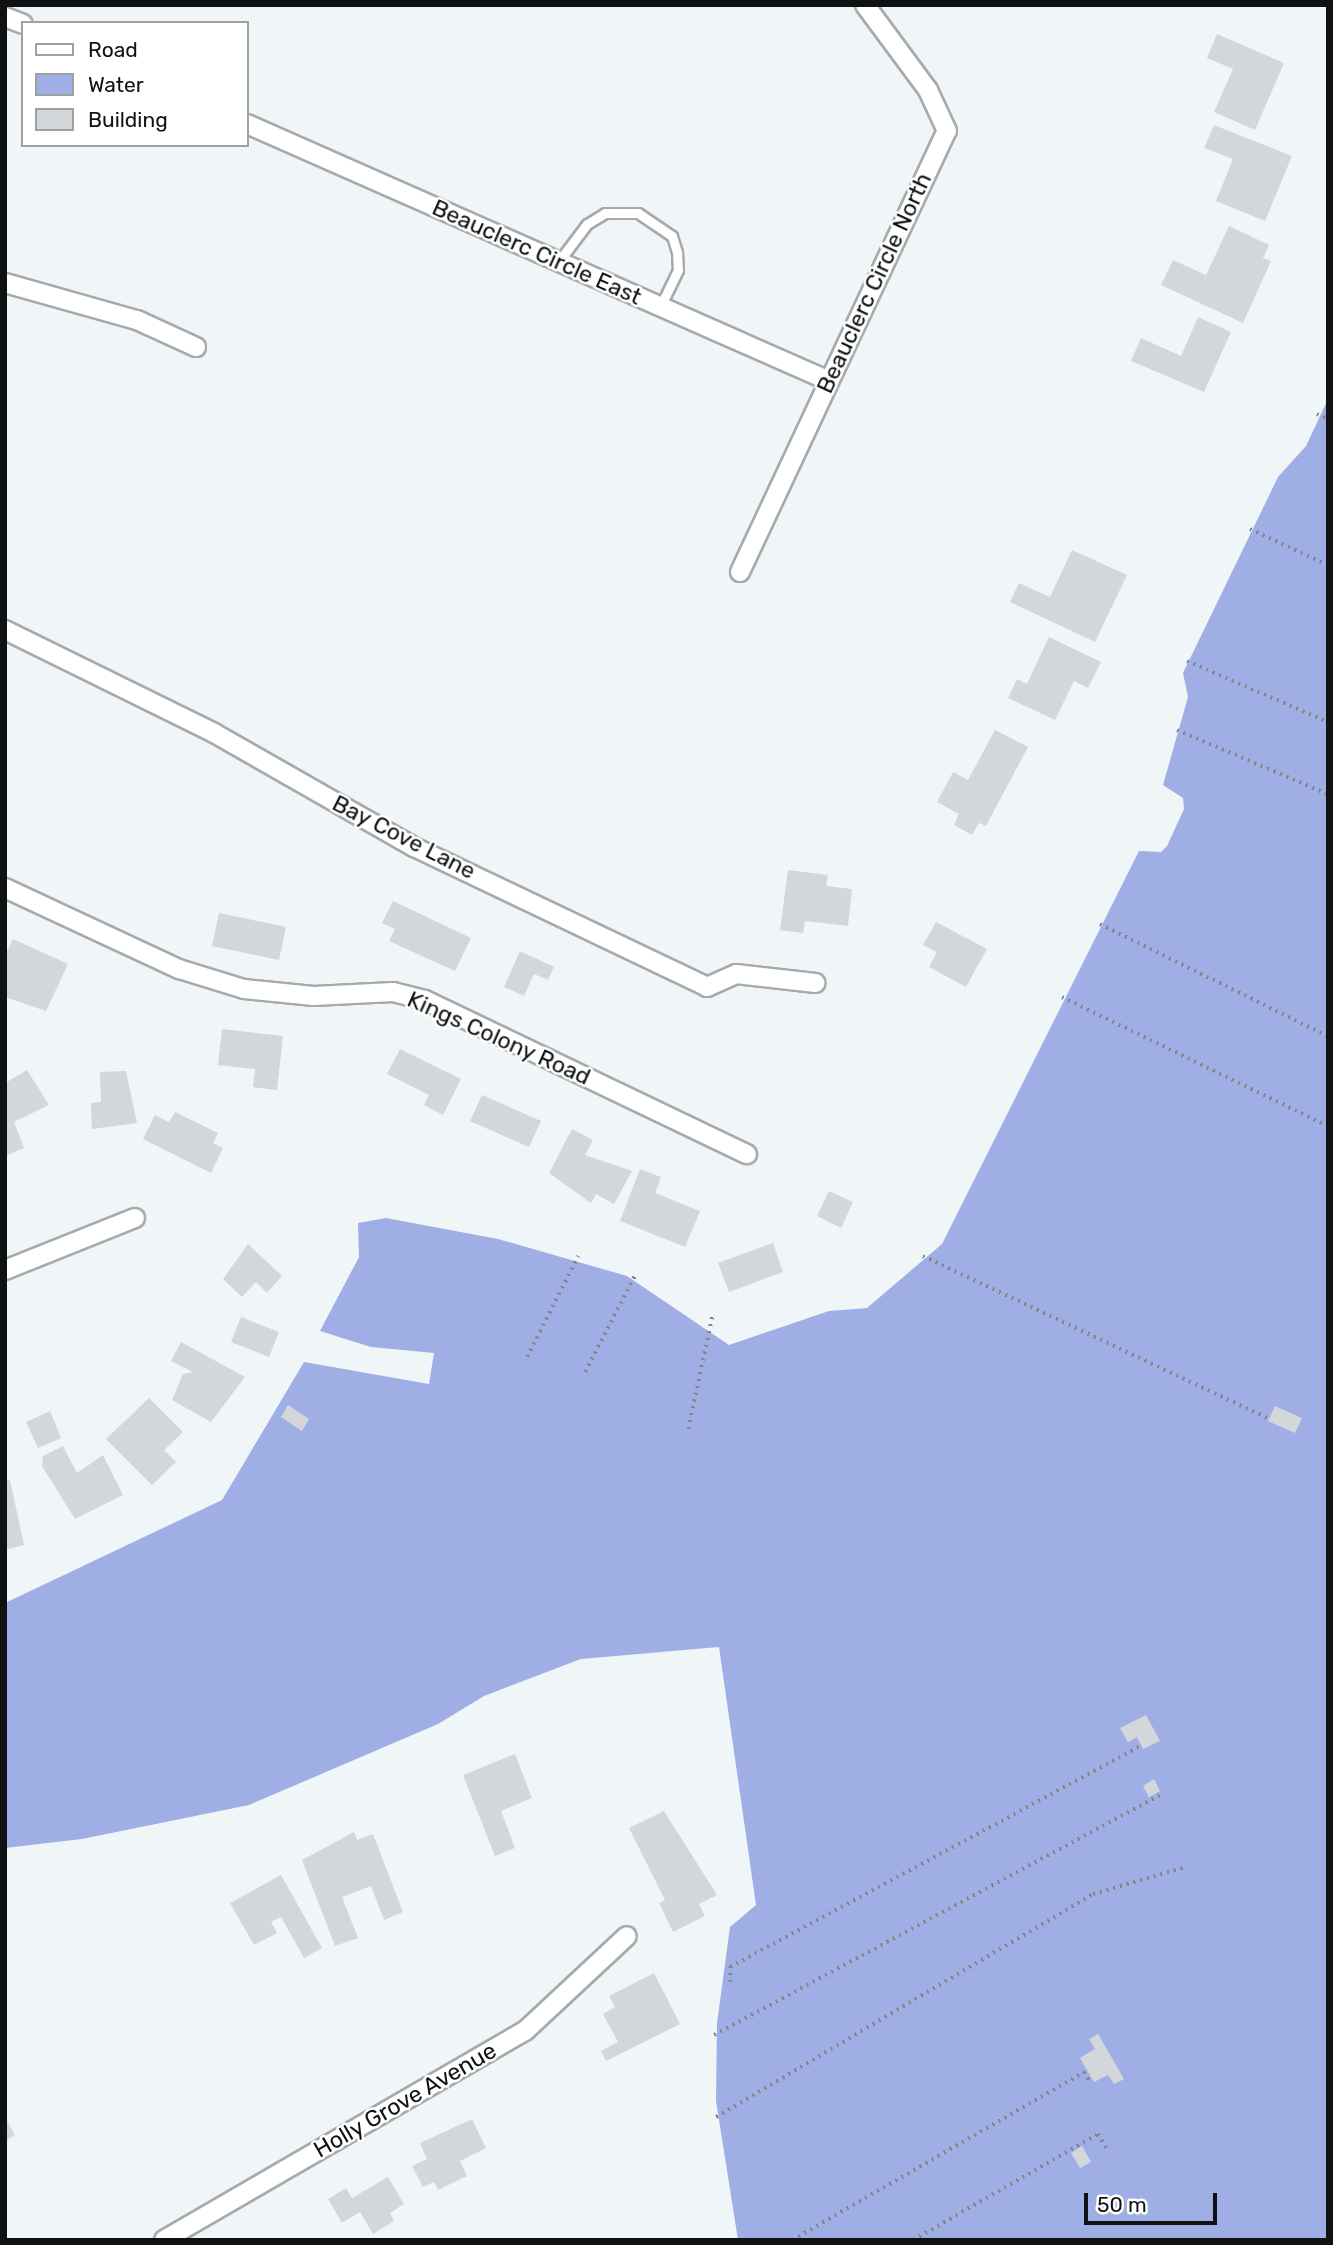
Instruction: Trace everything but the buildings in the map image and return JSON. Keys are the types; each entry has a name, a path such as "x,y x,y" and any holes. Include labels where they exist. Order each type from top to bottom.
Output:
{"street":[{"name":"Beauclerc Circle North","path":"740,572 947,131 928,90 865,5"},
{"name":"Beauclerc Circle East","path":"248,124 828,380"},
{"path":"5,284 137,320 196,347"},
{"name":"Bay Cove Lane","path":"5,630 214,733 415,847 707,987 736,974 816,983"},
{"name":"Kings Colony Road","path":"5,888 179,969 232,986 314,996 393,992 425,1000 747,1154"},
{"path":"5,1270 135,1218"},
{"name":"Holly Grove Avenue","path":"164,2240 525,2031 627,1936"}],"lane":[{"path":"559,261 587,224 605,213 638,213 672,236 677,252 678,271 660,307"}],"path":[{"path":"1317,414 1328,419"},
{"path":"1250,528 1328,565"},
{"path":"1187,661 1328,722"},
{"path":"1177,730 1328,794"},
{"path":"1100,924 1328,1037"},
{"path":"1062,997 1328,1126"},
{"path":"527,1357 578,1256"},
{"path":"923,1256 1269,1419"},
{"path":"585,1372 635,1275"},
{"path":"688,1429 712,1317"},
{"path":"730,1982 730,1967 1141,1746"},
{"path":"714,2035 1160,1795"},
{"path":"716,2117 1093,1894 1186,1867"},
{"path":"792,2240 1084,2072 1091,2083"},
{"path":"913,2240 1098,2134 1107,2149"}],"water":[{"path":"1328,399 1328,2240 738,2240 716,2101 717,2023 730,1927 756,1905 719,1647 581,1659 484,1696 438,1724 249,1805 82,1839 5,1848 5,1603 222,1500 304,1362 429,1384 434,1353 371,1347 320,1331 359,1257 358,1223 386,1218 498,1239 627,1276 729,1345 829,1311 867,1308 942,1244 1139,851 1161,852 1167,846 1184,809 1183,798 1163,785 1188,697 1183,673 1278,477 1306,446"}]}
